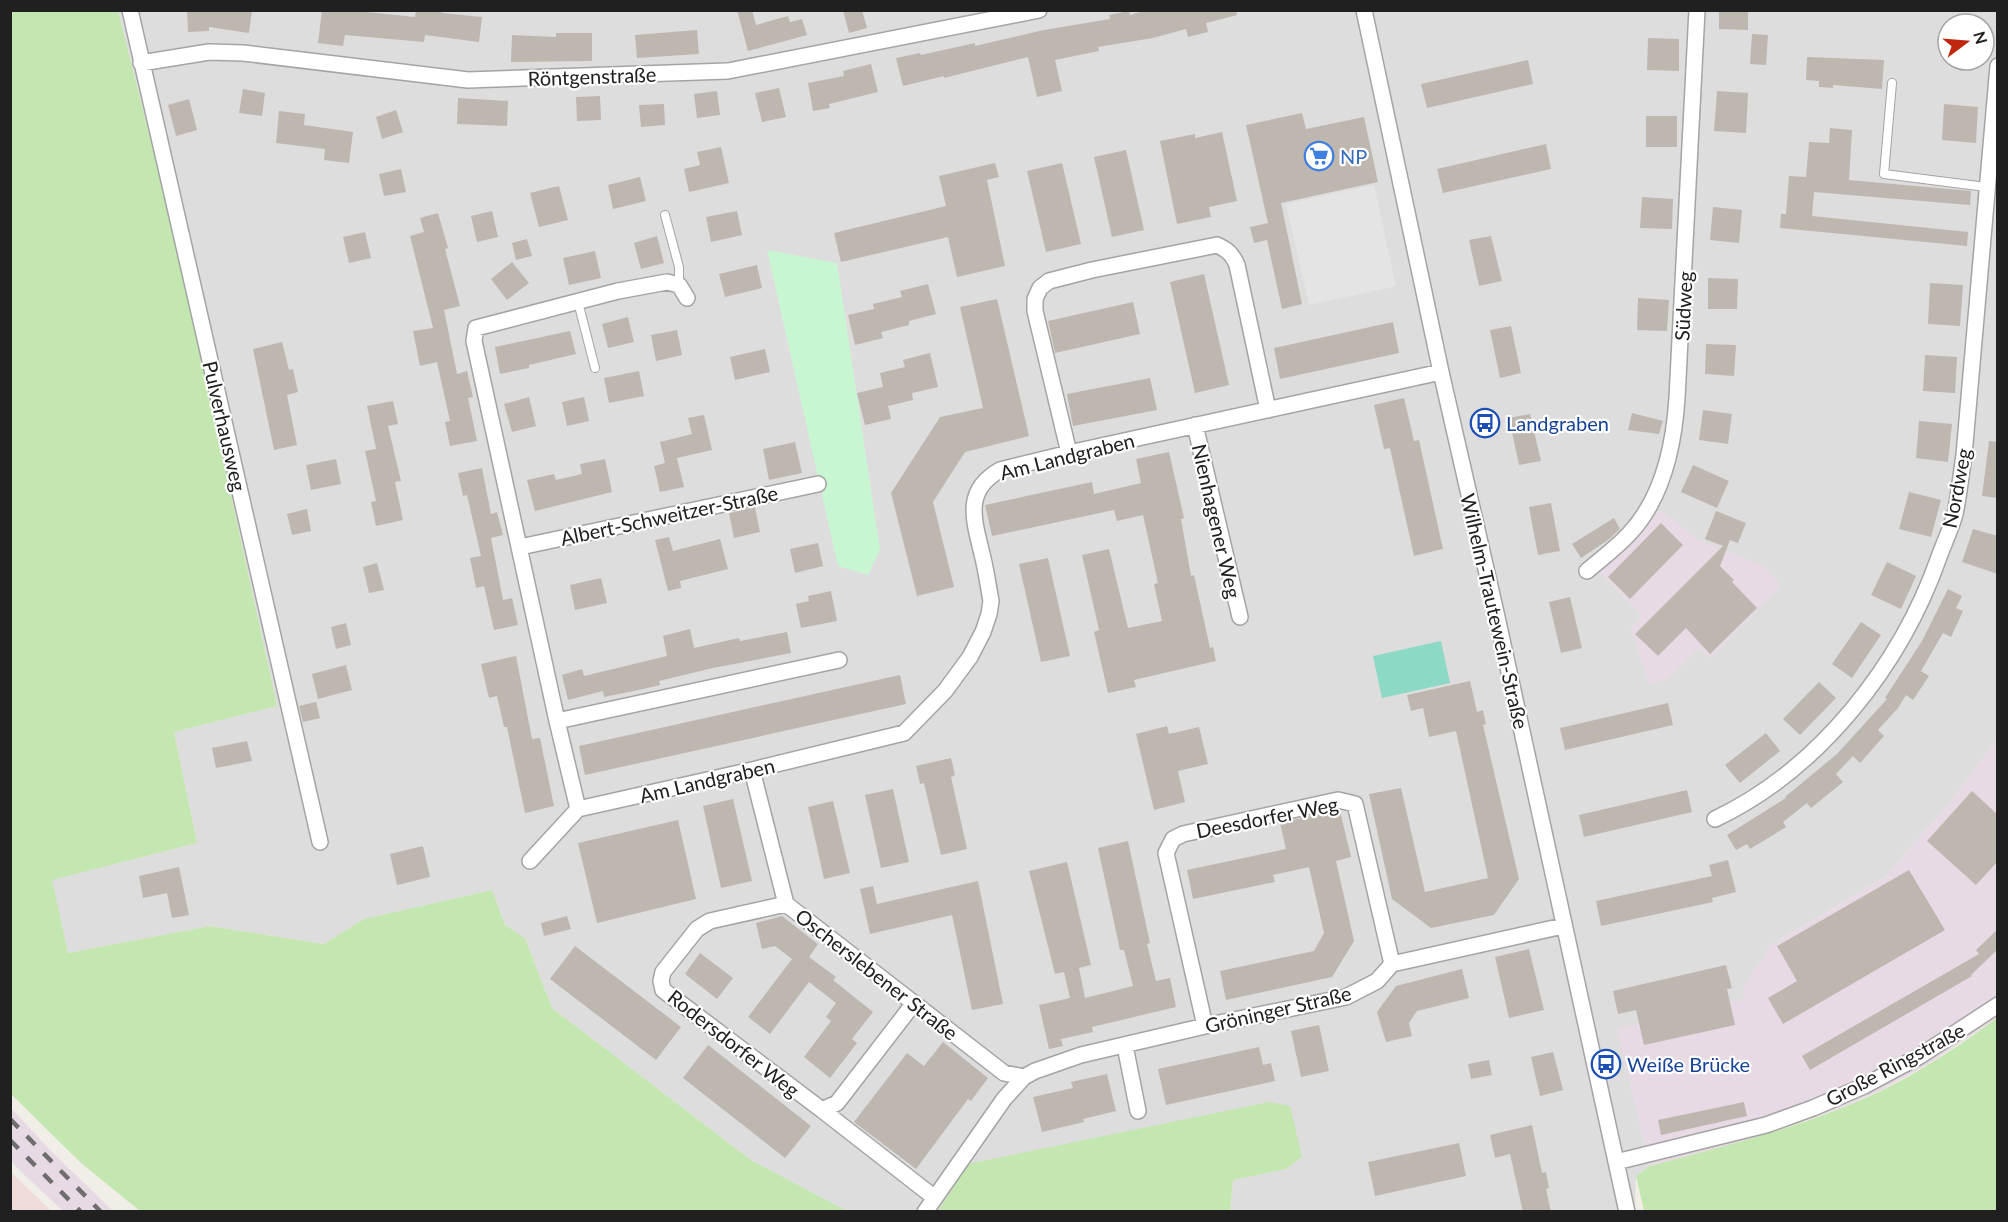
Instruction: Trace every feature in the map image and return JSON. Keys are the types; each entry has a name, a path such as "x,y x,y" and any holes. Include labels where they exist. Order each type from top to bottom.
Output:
{"street":[{"name":"Pulverhausweg","path":"130,10 320,842"},
{"name":"Röntgenstraße","path":"141,63 209,52 243,53 468,80 728,71 1039,10"},
{"name":"Wilhelm-Trautewein-Straße","path":"1364,10 1441,372 1627,1212"},
{"name":"Südweg","path":"1587,571 1629,534 1643,516 1661,482 1672,442 1677,398 1697,10"},
{"name":"Nordweg","path":"1715,819 1762,791 1806,759 1859,700 1892,657 1927,591 1954,516 1964,455 1998,66"},
{"path":"1069,453 1035,311 1035,299 1040,288 1049,282 1154,257 1218,245 1232,254 1237,265 1268,410"},
{"path":"530,861 578,809 474,341 476,328 618,291 667,282 683,291"},
{"name":"Am Landgraben","path":"578,809 904,733 945,691 970,657 989,614 991,601 974,521 973,506 976,493 990,476 1000,470 1441,372"},
{"name":"Nienhagener Weg","path":"1195,425 1240,617"},
{"name":"Albert-Schweitzer-Straße","path":"520,547 818,484"},
{"path":"557,721 839,660"},
{"name":"Oscherslebener Straße","path":"752,770 786,904 1004,1072 1024,1077"},
{"name":"Deesdorfer Weg","path":"1205,1026 1166,853 1173,839 1184,834 1338,800 1355,804 1392,964"},
{"name":"Rodersdorfer Weg","path":"786,904 710,921 697,929 663,972 663,990 822,1110"},
{"path":"1392,964 1563,926"},
{"name":"Gröninger Straße","path":"925,1212 1004,1099 1024,1077 1035,1071 1081,1056 1205,1026 1346,998 1377,981 1392,964"},
{"path":"914,1003 837,1103 822,1110 935,1198"},
{"name":"Große Ringstraße","path":"1616,1162 1766,1125 1813,1108 1864,1086 1920,1056 1998,1005"},
{"path":"1125,1046 1138,1111"}],"lane":[{"path":"1892,83 1884,174 1986,187"},
{"path":"665,215 683,291"},
{"path":"578,302 595,368"}],"shaded area":[{"path":"118,11 1997,11 1997,740 1954,798 1884,878 1771,945 1743,1001 1618,1029 1650,1166 1636,1176 1635,1211 1230,1211 1233,1180 1286,1169 968,1164 938,1211 847,1211 751,1160 552,1008 525,938 505,925 492,890 364,919 324,944 210,926 68,953 51,880 197,843 174,732 277,706 173,229"},
{"path":"1374,185 1396,286 1309,305 1286,204"},
{"path":"1661,510 1698,540 1765,567 1781,586 1711,658 1698,648 1667,679 1649,685 1631,629 1642,616 1598,571"},
{"path":"1997,740 1997,1018 1932,1062 1882,1090 1839,1109 1759,1137 1650,1166 1617,1029 1743,1001 1743,988 1771,945 1884,878 1954,798"},
{"path":"11,1108 51,1151 113,1211 63,1211 16,1167 11,1160"},
{"path":"11,1172 51,1211 11,1211"}],"green space":[{"path":"10,11 118,11 173,229 277,706 174,732 197,843 52,880 68,953 210,926 324,944 364,919 492,890 505,925 525,938 552,1008 751,1160 847,1211 140,1211 81,1163 11,1094"},
{"path":"767,250 837,263 880,550 868,575 838,566"},
{"path":"1441,641 1450,683 1382,698 1373,656"},
{"path":"1997,1018 1997,1211 1644,1211 1636,1176 1650,1166 1767,1134 1825,1115 1896,1083 1955,1048"},
{"path":"1269,1102 1290,1106 1302,1157 1286,1169 1233,1180 1230,1211 938,1211 968,1164"}],"building":[{"path":"187,10 252,10 249,33 209,27 209,31 188,32"},
{"path":"322,10 348,10 415,17 416,10 442,10 442,13 482,17 479,42 425,35 424,42 345,35 343,46 318,43"},
{"path":"737,10 752,10 756,25 788,16 790,22 802,19 807,35 748,51"},
{"path":"843,10 862,10 867,28 849,33"},
{"path":"1148,10 1236,10 1237,15 1206,23 1208,32 1188,37 1186,29 1153,38 1098,47 1099,51 1055,60 1062,91 1037,97 1028,57 903,86 896,58 975,43 975,46 1044,30 1110,19 1109,15 1129,11 1130,15"},
{"path":"1719,10 1748,10 1748,30 1719,29"},
{"path":"697,30 699,54 637,58 635,35"},
{"path":"556,33 592,33 592,61 511,62 512,35 556,37"},
{"path":"1752,34 1768,35 1766,65 1750,64"},
{"path":"1648,38 1679,39 1679,71 1647,70"},
{"path":"1807,57 1884,60 1882,89 1833,85 1833,88 1819,87 1819,81 1806,80"},
{"path":"1528,60 1533,84 1427,108 1421,84"},
{"path":"871,64 878,92 829,104 830,108 813,111 808,83 844,76 843,71"},
{"path":"779,88 786,117 762,122 755,93"},
{"path":"243,89 265,93 262,116 239,113"},
{"path":"717,91 720,115 697,118 694,94"},
{"path":"1717,91 1748,93 1746,133 1714,131"},
{"path":"600,96 601,120 577,121 576,97"},
{"path":"458,98 508,101 507,126 457,124"},
{"path":"189,99 197,130 176,136 168,105"},
{"path":"664,104 665,125 641,127 639,105"},
{"path":"1944,104 1978,107 1976,143 1942,140"},
{"path":"396,110 403,132 382,139 376,117"},
{"path":"279,111 305,114 304,125 353,132 349,163 324,160 325,149 276,143"},
{"name":"NP","path":"1302,113 1306,129 1364,117 1378,182 1281,203 1302,304 1282,309 1267,240 1254,243 1250,227 1268,223 1246,125"},
{"path":"1646,116 1677,116 1677,147 1646,147"},
{"path":"1830,128 1852,130 1849,180 1971,191 1970,205 1814,192 1812,216 1968,232 1967,246 1780,228 1781,214 1786,214 1789,176 1806,177 1809,142 1829,143"},
{"path":"1222,132 1237,201 1209,207 1211,217 1177,224 1160,141 1195,134 1195,138"},
{"path":"1546,144 1551,169 1443,193 1437,169"},
{"path":"721,147 729,183 689,192 684,169 700,165 697,152"},
{"path":"1126,150 1144,230 1112,237 1094,157"},
{"path":"995,163 999,177 987,180 1005,266 957,277 948,237 841,262 834,233 946,206 939,176"},
{"path":"1062,163 1081,244 1046,252 1027,171"},
{"path":"401,169 406,192 384,196 379,174"},
{"path":"640,177 646,201 613,209 608,185"},
{"path":"559,186 568,220 539,227 530,193"},
{"path":"1642,197 1673,199 1672,229 1640,228"},
{"path":"1713,207 1742,210 1739,243 1710,240"},
{"path":"492,211 498,237 477,242 471,216"},
{"path":"737,211 742,235 711,242 706,217"},
{"path":"438,213 460,306 444,310 457,374 467,371 473,397 468,398 477,441 450,446 445,422 450,421 437,362 420,366 413,331 433,328 410,236 424,232 420,218"},
{"path":"365,232 371,258 349,263 343,237"},
{"path":"657,236 664,263 641,269 634,243"},
{"path":"1491,236 1502,281 1479,286 1469,240"},
{"path":"527,239 532,256 516,260 512,243"},
{"path":"595,251 601,278 569,285 563,258"},
{"path":"512,262 529,283 507,300 491,279"},
{"path":"757,265 762,288 725,297 719,274"},
{"path":"1204,274 1229,385 1195,393 1170,282"},
{"path":"1708,278 1738,279 1737,309 1708,309"},
{"path":"1930,283 1963,285 1960,326 1928,324"},
{"path":"928,284 936,314 909,321 909,325 881,332 883,338 855,345 848,315 874,309 873,304 902,297 900,291"},
{"path":"1638,298 1669,300 1667,331 1637,330"},
{"path":"997,299 1029,436 965,452 933,502 954,587 917,596 891,493 940,417 983,408 960,307"},
{"path":"1133,302 1140,334 1055,353 1048,321"},
{"path":"628,317 634,342 608,348 602,324"},
{"path":"1393,322 1399,353 1280,379 1274,348"},
{"path":"1511,326 1521,373 1500,378 1490,330"},
{"path":"677,330 682,355 656,361 651,335"},
{"path":"570,331 576,354 500,374 495,347"},
{"path":"282,342 289,370 293,369 298,392 287,395 297,445 274,450 253,349"},
{"path":"1706,344 1736,345 1734,376 1705,374"},
{"path":"765,349 770,372 735,380 730,357"},
{"path":"930,353 938,387 912,393 913,400 888,406 891,419 865,425 857,393 883,387 880,373 905,367 903,360"},
{"path":"1925,355 1957,357 1955,393 1923,391"},
{"path":"639,371 644,396 609,403 604,378"},
{"path":"1150,378 1157,410 1073,426 1067,394"},
{"path":"529,397 536,426 512,432 504,404"},
{"path":"584,397 589,421 567,426 562,402"},
{"path":"1404,398 1414,441 1419,440 1443,549 1414,556 1390,448 1384,449 1374,405"},
{"path":"393,401 398,424 388,426 401,481 395,482 403,520 376,526 371,502 376,501 365,451 376,449 367,406"},
{"path":"1703,410 1732,414 1728,444 1699,440"},
{"path":"1632,413 1663,421 1659,434 1628,430"},
{"path":"1530,414 1541,461 1519,465 1509,418"},
{"path":"704,415 712,450 677,458 684,487 660,492 654,466 665,463 660,442 692,434 688,418"},
{"path":"1919,421 1952,424 1948,462 1916,458"},
{"path":"1989,441 1998,442 1998,498 1982,496"},
{"path":"795,442 802,473 769,480 763,449"},
{"path":"1169,452 1184,518 1181,519 1191,576 1194,575 1210,648 1213,647 1216,661 1134,680 1136,687 1108,693 1094,632 1099,630 1082,555 1109,549 1128,628 1162,621 1154,584 1158,583 1143,515 1117,521 1114,510 992,536 985,505 1092,482 1094,494 1141,483 1136,459"},
{"path":"336,459 341,484 311,490 306,465"},
{"path":"605,459 612,492 535,511 527,480 554,474 556,480 582,474 580,464"},
{"path":"1693,465 1729,481 1717,508 1681,492"},
{"path":"482,468 491,514 497,512 503,535 491,538 503,600 512,598 518,625 494,630 484,586 476,588 470,558 481,556 467,495 463,496 458,473"},
{"path":"1909,492 1941,500 1931,537 1899,529"},
{"path":"1551,503 1560,551 1538,555 1529,507"},
{"path":"755,507 760,532 734,538 729,513"},
{"path":"307,509 311,531 292,535 287,514"},
{"path":"1716,511 1746,523 1738,543 1730,540 1720,566 1757,608 1710,654 1686,628 1658,656 1635,634 1723,546 1705,539"},
{"path":"1614,518 1620,529 1581,558 1572,544"},
{"path":"1661,523 1683,545 1630,599 1608,577"},
{"path":"1973,529 1998,536 1998,574 1962,562"},
{"path":"669,537 673,551 720,539 728,569 680,581 681,588 668,591 655,540"},
{"path":"818,543 823,566 795,573 790,549"},
{"path":"1048,558 1070,656 1041,662 1019,564"},
{"path":"1887,562 1916,576 1901,609 1871,595"},
{"path":"377,563 384,590 369,593 363,567"},
{"path":"601,578 607,603 575,610 570,585"},
{"path":"1948,589 1962,596 1956,608 1963,611 1951,637 1943,633 1921,671 1929,676 1913,700 1906,695 1898,708 1878,730 1884,736 1860,763 1853,756 1836,774 1843,782 1811,808 1807,803 1783,822 1786,827 1750,849 1747,844 1736,850 1727,835 1786,798 1837,754 1887,699 1885,698 1922,641"},
{"path":"831,591 837,621 801,628 796,604 809,601 808,596"},
{"path":"1570,597 1582,648 1561,653 1549,602"},
{"path":"1861,622 1881,635 1852,678 1832,664"},
{"path":"346,623 351,645 336,649 331,627"},
{"path":"690,629 694,648 739,638 740,641 787,632 791,653 659,681 660,685 639,690 604,697 603,691 568,700 562,675 582,669 584,676 667,656 663,636"},
{"path":"516,656 532,739 540,738 554,806 525,813 507,727 504,727 497,696 489,698 481,664"},
{"path":"346,665 352,690 318,699 312,674"},
{"path":"900,675 906,704 585,775 579,746"},
{"path":"1470,681 1477,712 1483,710 1486,724 1483,725 1519,879 1494,915 1431,928 1392,899 1369,794 1401,788 1425,892 1488,878 1456,731 1429,737 1423,708 1411,711 1407,695"},
{"path":"1819,682 1836,698 1800,735 1783,719"},
{"path":"316,702 320,718 303,722 299,706"},
{"path":"1668,703 1673,725 1565,750 1560,728"},
{"path":"1167,726 1169,734 1199,727 1208,764 1178,771 1185,802 1154,810 1136,734"},
{"path":"1766,733 1780,751 1740,783 1725,765"},
{"path":"247,741 252,761 216,768 212,748"},
{"path":"951,758 955,775 951,777 967,849 941,855 924,783 920,784 916,766"},
{"path":"893,789 909,862 881,868 865,795"},
{"path":"1687,790 1692,812 1584,837 1579,815"},
{"path":"1972,791 1998,815 1998,861 1976,885 1927,841"},
{"path":"733,799 752,881 721,888 703,806"},
{"path":"833,801 850,873 824,879 808,807"},
{"path":"1338,810 1351,857 1336,861 1354,941 1332,977 1226,1000 1220,971 1314,951 1324,933 1309,867 1273,875 1275,882 1193,899 1187,870 1286,849 1280,823"},
{"path":"678,820 696,899 597,923 578,843"},
{"path":"1128,841 1156,981 1170,978 1176,1007 1092,1027 1093,1032 1061,1039 1063,1046 1049,1049 1039,1005 1070,998 1064,972 1055,974 1029,871 1067,862 1091,965 1079,968 1085,998 1133,986 1124,950 1120,950 1098,848"},
{"path":"423,846 430,877 397,885 390,854"},
{"path":"1728,860 1736,892 1712,898 1713,902 1601,926 1596,901 1712,876 1709,865"},
{"path":"179,867 189,915 172,918 167,893 143,898 139,876"},
{"path":"1909,870 1945,930 1783,1024 1768,998 1797,981 1777,946"},
{"path":"978,881 1003,1004 972,1010 952,915 870,934 860,889 873,886 877,904"},
{"path":"567,916 571,929 544,936 541,923"},
{"path":"782,916 818,944 809,957 836,977 833,980 873,1012 852,1039 857,1043 830,1078 804,1057 831,1021 826,1017 836,1003 809,982 770,1034 748,1017 792,959 775,946 762,949 756,923"},
{"path":"1998,929 1998,949 1972,976 1810,1070 1802,1056 1979,954 1976,950"},
{"path":"575,946 681,1027 656,1060 550,979"},
{"path":"1529,949 1544,1010 1509,1018 1495,957"},
{"path":"700,953 733,978 717,999 685,974"},
{"path":"1726,965 1732,988 1727,989 1735,1025 1644,1045 1636,1010 1618,1014 1613,991"},
{"path":"1462,969 1469,998 1417,1011 1409,1023 1412,1036 1386,1042 1377,1012 1396,986"},
{"path":"1319,1025 1329,1071 1301,1077 1291,1031"},
{"path":"943,1042 988,1078 971,1101 968,1099 916,1169 854,1122 907,1053 924,1066"},
{"path":"708,1045 811,1126 785,1158 683,1078"},
{"path":"1259,1047 1263,1065 1271,1063 1275,1081 1166,1105 1158,1069"},
{"path":"1553,1052 1563,1090 1540,1096 1531,1057"},
{"path":"1489,1060 1492,1075 1471,1079 1468,1064"},
{"path":"1107,1074 1116,1111 1083,1119 1084,1122 1042,1132 1033,1097 1073,1088 1071,1082"},
{"path":"1744,1102 1747,1116 1661,1135 1658,1120"},
{"path":"1532,1125 1542,1173 1546,1172 1549,1188 1546,1189 1551,1212 1523,1212 1510,1154 1495,1158 1490,1135"},
{"path":"1459,1143 1466,1176 1375,1196 1368,1162"}],"railway":[{"path":"10,1119 101,1212"},
{"path":"10,1140 81,1212"}],"place":[{"name":"NP","path":"1319,156"},
{"name":"Landgraben","path":"1485,423"},
{"name":"Weiße Brücke","path":"1606,1064"}]}
